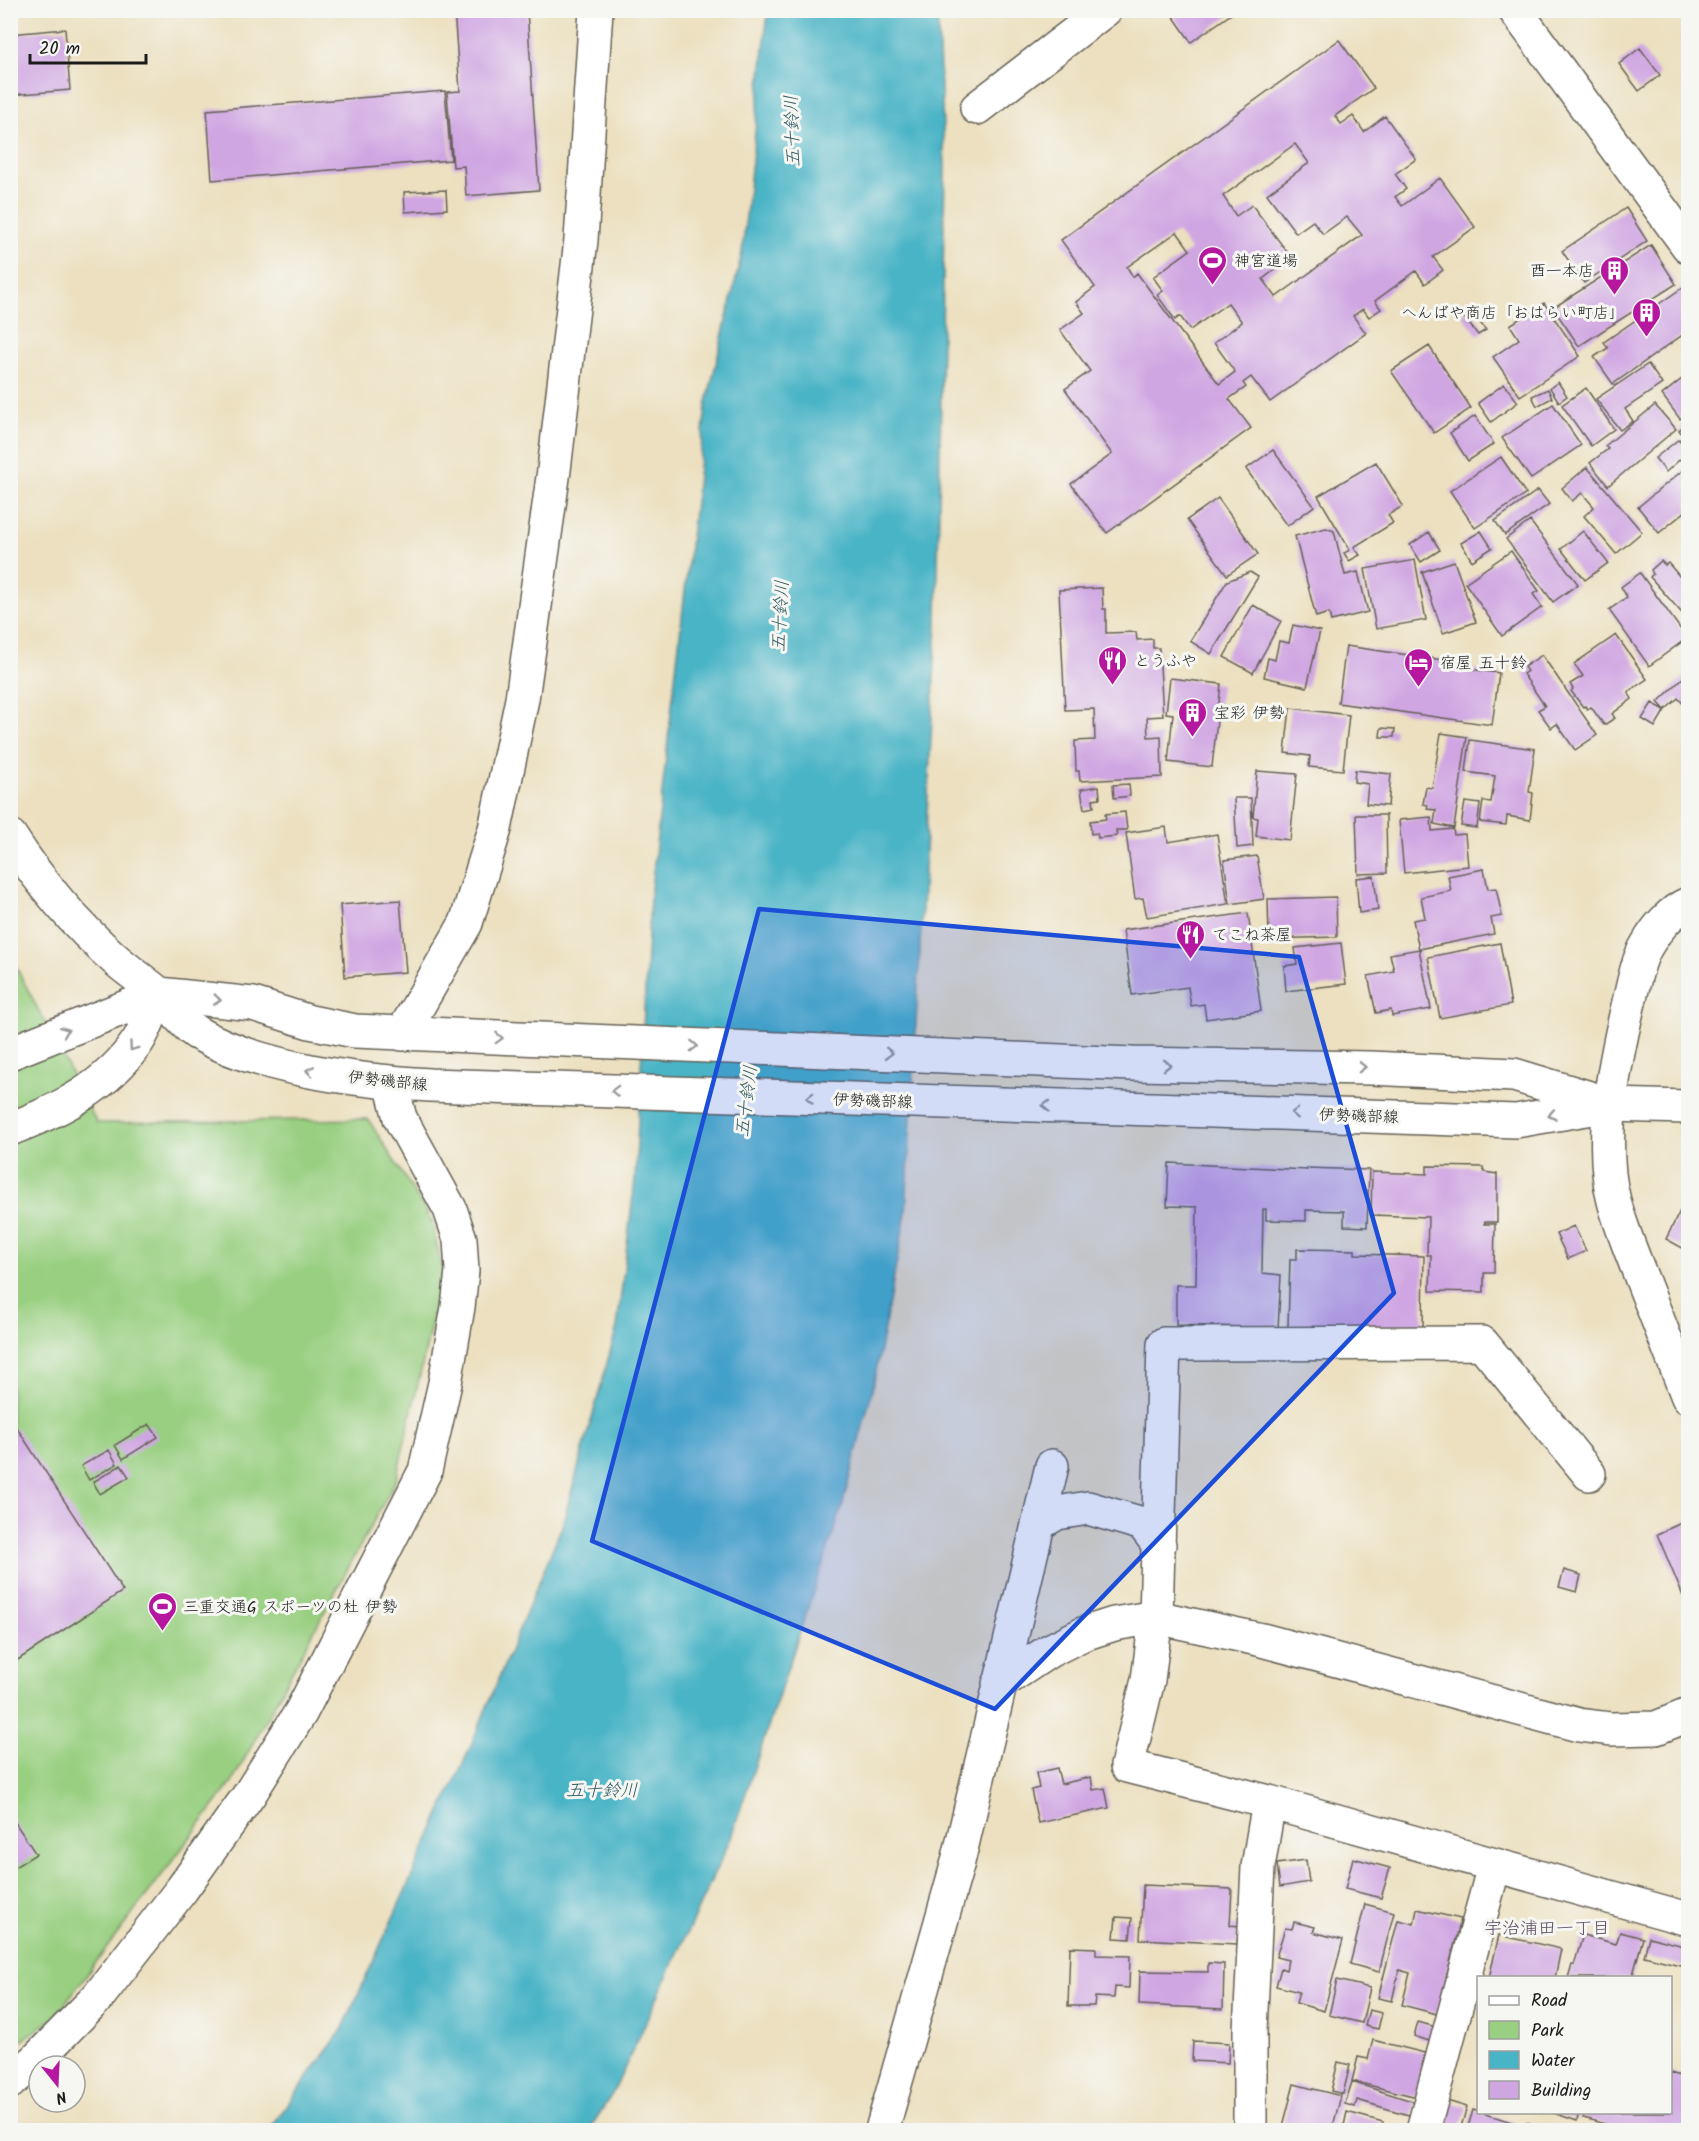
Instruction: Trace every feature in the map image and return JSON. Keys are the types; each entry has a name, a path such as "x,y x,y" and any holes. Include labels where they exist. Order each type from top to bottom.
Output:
{"street":[{"path":"402,1034 465,923 495,829 522,699 554,470 581,240 596,10"},
{"path":"977,108 1105,10"},
{"path":"1515,10 1689,246"},
{"name":"伊勢磯部線","path":"10,836 29,865 73,916 115,959 159,994 196,1032 239,1051 296,1068 391,1083 430,1085 1516,1121 1610,1105 1689,1107"},
{"path":"1689,904 1680,908 1663,923 1646,946 1635,977 1610,1105 1607,1147 1613,1199 1689,1397"},
{"path":"10,1053 159,994"},
{"path":"10,1130 55,1112 91,1089 121,1064 139,1039 159,994"},
{"name":"伊勢磯部線","path":"159,994 253,1004 310,1022 355,1032 1144,1064 1371,1068 1514,1075 1610,1105"},
{"path":"10,2082 34,2062 98,1997 182,1889 249,1796 301,1712 425,1472 445,1383 458,1307 462,1271 460,1239 450,1209 399,1118 391,1083"},
{"path":"1589,1474 1482,1343 1164,1344 1156,1617 1148,1680 1126,1766 1269,1802 1689,1919"},
{"path":"882,2130 958,1862 1052,1466"},
{"path":"1038,1524 1057,1513 1088,1508 1143,1524 1159,1545"},
{"path":"999,1684 1049,1651 1083,1634 1114,1624 1156,1617 1262,1640 1579,1725 1611,1729 1656,1728 1689,1715"},
{"path":"1250,2130 1250,2031 1258,1867 1269,1802"},
{"path":"1423,2130 1494,1866"}],"highlighted area":[{"path":"759,909 1299,957 1394,1293 995,1709 592,1541"}],"green space":[{"name":"三重交通G スポーツの杜 伊勢","path":"11,957 97,1123 368,1119 432,1221 443,1273 396,1480 232,1782 54,2018 11,2048"}],"water":[{"name":"五十鈴川","path":"768,11 937,11 945,166 937,624 906,1213 873,1387 842,1507 730,1840 614,2091 589,2130 269,2130 342,2030 469,1750 562,1526 617,1327 635,1179 650,898 706,406 742,253"}],"building":[{"path":"454,10 527,10 539,190 466,196 464,166 453,167 447,92 460,91"},
{"path":"1169,10 1237,10 1191,42"},
{"path":"65,29 70,90 10,95 10,34"},
{"name":"神宮道場","path":"1339,40 1374,88 1335,116 1341,124 1353,116 1364,132 1385,116 1416,159 1395,174 1406,189 1395,197 1402,206 1440,178 1475,227 1433,257 1443,270 1425,284 1416,271 1375,301 1381,309 1369,317 1363,309 1353,316 1366,333 1270,402 1251,377 1243,383 1246,387 1229,399 1251,428 1107,533 1071,484 1112,454 1065,389 1090,371 1060,330 1084,313 1076,302 1095,287 1061,240","holes":["1295,144 1309,163 1267,194 1296,233 1313,221 1323,234 1347,217 1362,235 1276,297 1263,279 1291,257 1252,205 1236,216 1223,196","1177,232 1190,250 1153,277 1163,291 1157,295 1175,320 1180,316 1190,330 1228,303 1242,322 1214,343 1235,372 1219,384 1137,273 1133,277 1127,267"]},
{"path":"1640,48 1660,75 1639,91 1619,64"},
{"path":"445,91 451,160 212,180 207,110"},
{"path":"446,190 447,209 405,212 404,192"},
{"path":"1626,208 1647,241 1584,283 1562,251"},
{"name":"酉一本店","path":"1651,245 1676,284 1579,346 1553,308"},
{"name":"へんばや商店「おはらい町店」","path":"1682,288 1688,297 1688,331 1613,384 1594,357 1608,348 1604,342"},
{"path":"1544,303 1580,356 1520,396 1493,357 1519,339 1510,325"},
{"path":"1469,309 1486,330 1478,335 1462,315"},
{"path":"1429,346 1471,408 1434,433 1391,371"},
{"path":"1648,364 1662,384 1625,409 1633,421 1620,430 1596,399"},
{"path":"1688,374 1688,412 1680,419 1662,395"},
{"path":"1558,382 1567,396 1559,402 1550,388"},
{"path":"1504,384 1518,402 1491,422 1478,403"},
{"path":"1586,388 1614,429 1591,446 1562,405"},
{"path":"1548,389 1552,398 1537,406 1532,396"},
{"path":"1553,404 1581,445 1531,479 1502,438"},
{"path":"1655,405 1676,429 1608,486 1590,463 1608,449 1605,446"},
{"path":"1475,416 1494,444 1468,461 1450,433"},
{"path":"1688,422 1688,441 1679,430"},
{"path":"1679,439 1688,452 1666,472 1655,458"},
{"path":"1273,450 1314,506 1287,526 1246,469"},
{"path":"1501,457 1526,494 1475,528 1450,491"},
{"path":"1376,462 1403,506 1388,515 1393,523 1354,547 1360,555 1349,561 1344,553 1350,550 1318,496"},
{"path":"1688,466 1688,515 1686,511 1659,533 1638,507"},
{"path":"1587,467 1642,532 1616,554 1584,516 1594,507 1582,493 1572,501 1562,488"},
{"path":"1538,490 1549,504 1505,535 1495,521"},
{"path":"1218,498 1258,554 1227,575 1187,520"},
{"path":"1530,521 1578,584 1553,602 1506,539"},
{"path":"1326,528 1334,531 1345,575 1358,572 1368,612 1331,621 1329,613 1316,617 1295,536"},
{"path":"1481,531 1492,548 1472,561 1461,543"},
{"path":"1583,531 1608,563 1585,580 1561,549"},
{"path":"1429,532 1440,550 1421,562 1410,545"},
{"path":"1511,551 1539,591 1533,594 1542,607 1502,636 1465,583"},
{"path":"1415,560 1426,620 1376,629 1365,569"},
{"path":"1454,561 1476,622 1443,633 1422,572"},
{"path":"1661,561 1665,565 1668,563 1688,586 1688,620 1650,577 1653,574 1651,570"},
{"path":"1250,572 1258,577 1211,654 1190,641 1227,581"},
{"path":"1640,573 1687,638 1649,666 1609,610 1627,597 1621,587"},
{"name":"とうふや","path":"1102,588 1103,609 1106,609 1106,633 1136,632 1137,640 1153,639 1153,648 1159,648 1163,716 1147,717 1148,737 1161,736 1162,777 1080,781 1079,771 1076,771 1075,741 1095,740 1094,709 1065,710 1059,590"},
{"path":"1253,605 1281,621 1253,673 1224,657"},
{"path":"1293,625 1320,631 1307,687 1264,677 1268,658 1275,660 1279,641 1289,643"},
{"path":"1616,635 1647,679 1628,692 1632,699 1612,714 1615,718 1604,725 1591,707 1587,709 1583,707 1571,691 1573,689 1570,684 1583,676 1574,664"},
{"name":"宿屋 五十鈴","path":"1346,646 1450,661 1449,666 1499,673 1492,725 1338,703"},
{"path":"1542,655 1597,735 1575,750 1557,724 1551,728 1538,710 1545,706 1523,674 1527,671 1524,667"},
{"path":"1688,673 1688,709 1678,698 1665,710 1658,702"},
{"name":"宝彩 伊勢","path":"1170,678 1221,684 1212,767 1168,762 1173,714 1166,713"},
{"path":"1652,703 1665,710 1655,727 1642,719"},
{"path":"1290,708 1349,715 1343,770 1309,767 1310,756 1285,753"},
{"path":"1381,728 1395,729 1394,737 1380,737"},
{"path":"1441,733 1467,737 1454,828 1434,824 1436,810 1427,809 1428,805 1423,804 1426,787 1432,788"},
{"path":"1470,740 1535,749 1529,792 1533,793 1530,820 1507,816 1506,825 1480,822 1483,801 1491,802 1495,776 1466,772"},
{"path":"1355,770 1391,774 1388,806 1366,804 1368,784 1354,782"},
{"path":"1257,771 1297,774 1290,840 1256,836 1258,818 1253,817"},
{"path":"1129,784 1130,796 1114,798 1113,785"},
{"path":"1099,786 1100,798 1093,799 1094,807 1084,809 1081,789"},
{"path":"1234,798 1251,798 1253,846 1237,848"},
{"path":"1465,802 1480,804 1477,828 1461,826"},
{"path":"1125,812 1127,830 1116,830 1117,836 1098,838 1097,833 1091,834 1090,821 1106,819 1105,814"},
{"path":"1356,815 1386,815 1387,873 1358,874"},
{"path":"1431,817 1432,831 1453,829 1454,835 1465,834 1468,866 1404,873 1399,820"},
{"path":"1166,827 1168,842 1217,834 1228,904 1147,917 1143,898 1135,899 1126,833"},
{"path":"1257,856 1264,899 1230,904 1224,860"},
{"path":"1484,869 1488,889 1496,888 1502,916 1491,918 1494,934 1419,949 1413,920 1425,918 1421,897 1451,891 1448,876"},
{"path":"1374,876 1378,910 1359,913 1356,878"},
{"path":"1336,897 1337,937 1269,939 1268,899"},
{"path":"400,900 406,972 345,977 340,905"},
{"name":"てこね茶屋","path":"1248,913 1261,1011 1206,1019 1204,1004 1191,1006 1188,987 1132,995 1123,930"},
{"path":"1341,943 1346,984 1286,991 1284,966 1297,964 1295,948"},
{"path":"1500,943 1511,1005 1440,1018 1428,957"},
{"path":"1419,949 1431,1009 1392,1016 1391,1010 1376,1013 1368,976 1394,971 1390,954"},
{"path":"1169,1163 1307,1170 1307,1168 1369,1170 1367,1227 1344,1226 1344,1211 1306,1210 1306,1221 1266,1220 1266,1209 1263,1209 1262,1273 1281,1275 1278,1328 1176,1325 1176,1285 1196,1285 1197,1207 1167,1206"},
{"path":"1427,1166 1483,1167 1484,1172 1497,1174 1497,1222 1485,1222 1484,1224 1495,1224 1494,1273 1484,1273 1484,1292 1430,1291 1431,1255 1427,1255 1428,1217 1371,1215 1372,1172 1427,1174"},
{"path":"1688,1195 1688,1251 1666,1239"},
{"path":"1574,1226 1586,1251 1568,1259 1556,1234"},
{"path":"1297,1249 1355,1250 1355,1254 1424,1256 1423,1328 1288,1327 1290,1259 1297,1259"},
{"path":"149,1424 158,1437 123,1459 115,1445"},
{"path":"17,1428 123,1591 10,1665 10,1433"},
{"path":"109,1450 117,1464 89,1480 81,1466"},
{"path":"121,1465 129,1477 100,1494 93,1482"},
{"path":"1688,1520 1688,1608 1657,1534"},
{"path":"1564,1570 1581,1575 1577,1592 1559,1587"},
{"path":"1057,1768 1061,1784 1091,1777 1093,1790 1105,1788 1109,1808 1038,1823 1031,1790 1039,1788 1036,1773"},
{"path":"10,1815 36,1854 10,1870"},
{"path":"1353,1858 1390,1868 1381,1898 1345,1889"},
{"path":"1306,1860 1309,1882 1280,1887 1277,1864"},
{"path":"1143,1885 1232,1889 1230,1925 1239,1926 1237,1944 1140,1939"},
{"path":"1365,1904 1394,1912 1379,1972 1350,1964"},
{"path":"1417,1909 1461,1919 1437,2014 1402,2005 1410,1973 1399,1970 1392,2001 1378,1998 1398,1920 1414,1924"},
{"path":"1116,1917 1132,1918 1130,1939 1114,1938"},
{"path":"1294,1922 1315,1927 1313,1932 1343,1940 1324,2011 1296,2003 1299,1992 1276,1986 1281,1968 1286,1970 1288,1960 1276,1957 1285,1928 1292,1929"},
{"path":"1620,1932 1643,1938 1633,1976 1569,1976 1583,1935 1616,1944"},
{"path":"1499,1935 1561,1949 1555,1976 1489,1976"},
{"path":"1649,1937 1688,1947 1688,1967 1644,1956"},
{"path":"1070,1947 1096,1948 1096,1955 1130,1956 1129,1988 1115,1987 1114,1998 1095,1997 1094,2006 1068,2006"},
{"path":"1208,1963 1224,1964 1223,2009 1139,2005 1140,1971 1208,1972"},
{"path":"1337,1980 1370,1988 1362,2023 1329,2015"},
{"path":"1369,2010 1382,2013 1378,2029 1365,2026"},
{"path":"1418,2022 1436,2027 1432,2042 1414,2036"},
{"path":"1373,2040 1425,2053 1422,2065 1426,2066 1417,2097 1352,2081 1358,2057 1368,2059"},
{"path":"1193,2041 1229,2043 1228,2063 1192,2061"},
{"path":"1338,2062 1350,2065 1343,2094 1331,2091"},
{"path":"1672,2074 1688,2078 1688,2130 1627,2130 1583,2118 1584,2114 1672,2114"},
{"path":"1352,2082 1415,2102 1412,2116 1357,2100 1355,2107 1345,2104"},
{"path":"1294,2084 1341,2096 1332,2130 1282,2130"},
{"path":"1447,2101 1467,2107 1460,2130 1440,2127"},
{"path":"1473,2110 1477,2111 1477,2114 1486,2114 1515,2123 1513,2130 1467,2130"},
{"path":"1347,2112 1383,2122 1381,2130 1343,2130"},
{"path":"1557,2114 1579,2114 1577,2121"},
{"path":"1526,2122 1553,2130 1523,2130"}],"place":[{"name":"神宮道場","path":"1213,286"},
{"name":"酉一本店","path":"1615,296"},
{"name":"へんばや商店「おはらい町店」","path":"1646,338"},
{"name":"とうふや","path":"1113,686"},
{"name":"宿屋 五十鈴","path":"1419,688"},
{"name":"宝彩 伊勢","path":"1193,738"},
{"name":"てこね茶屋","path":"1191,960"},
{"name":"三重交通G スポーツの杜 伊勢","path":"162,1632"}],"district":[{"name":"宇治浦田一丁目","path":"1547,1928"}]}
